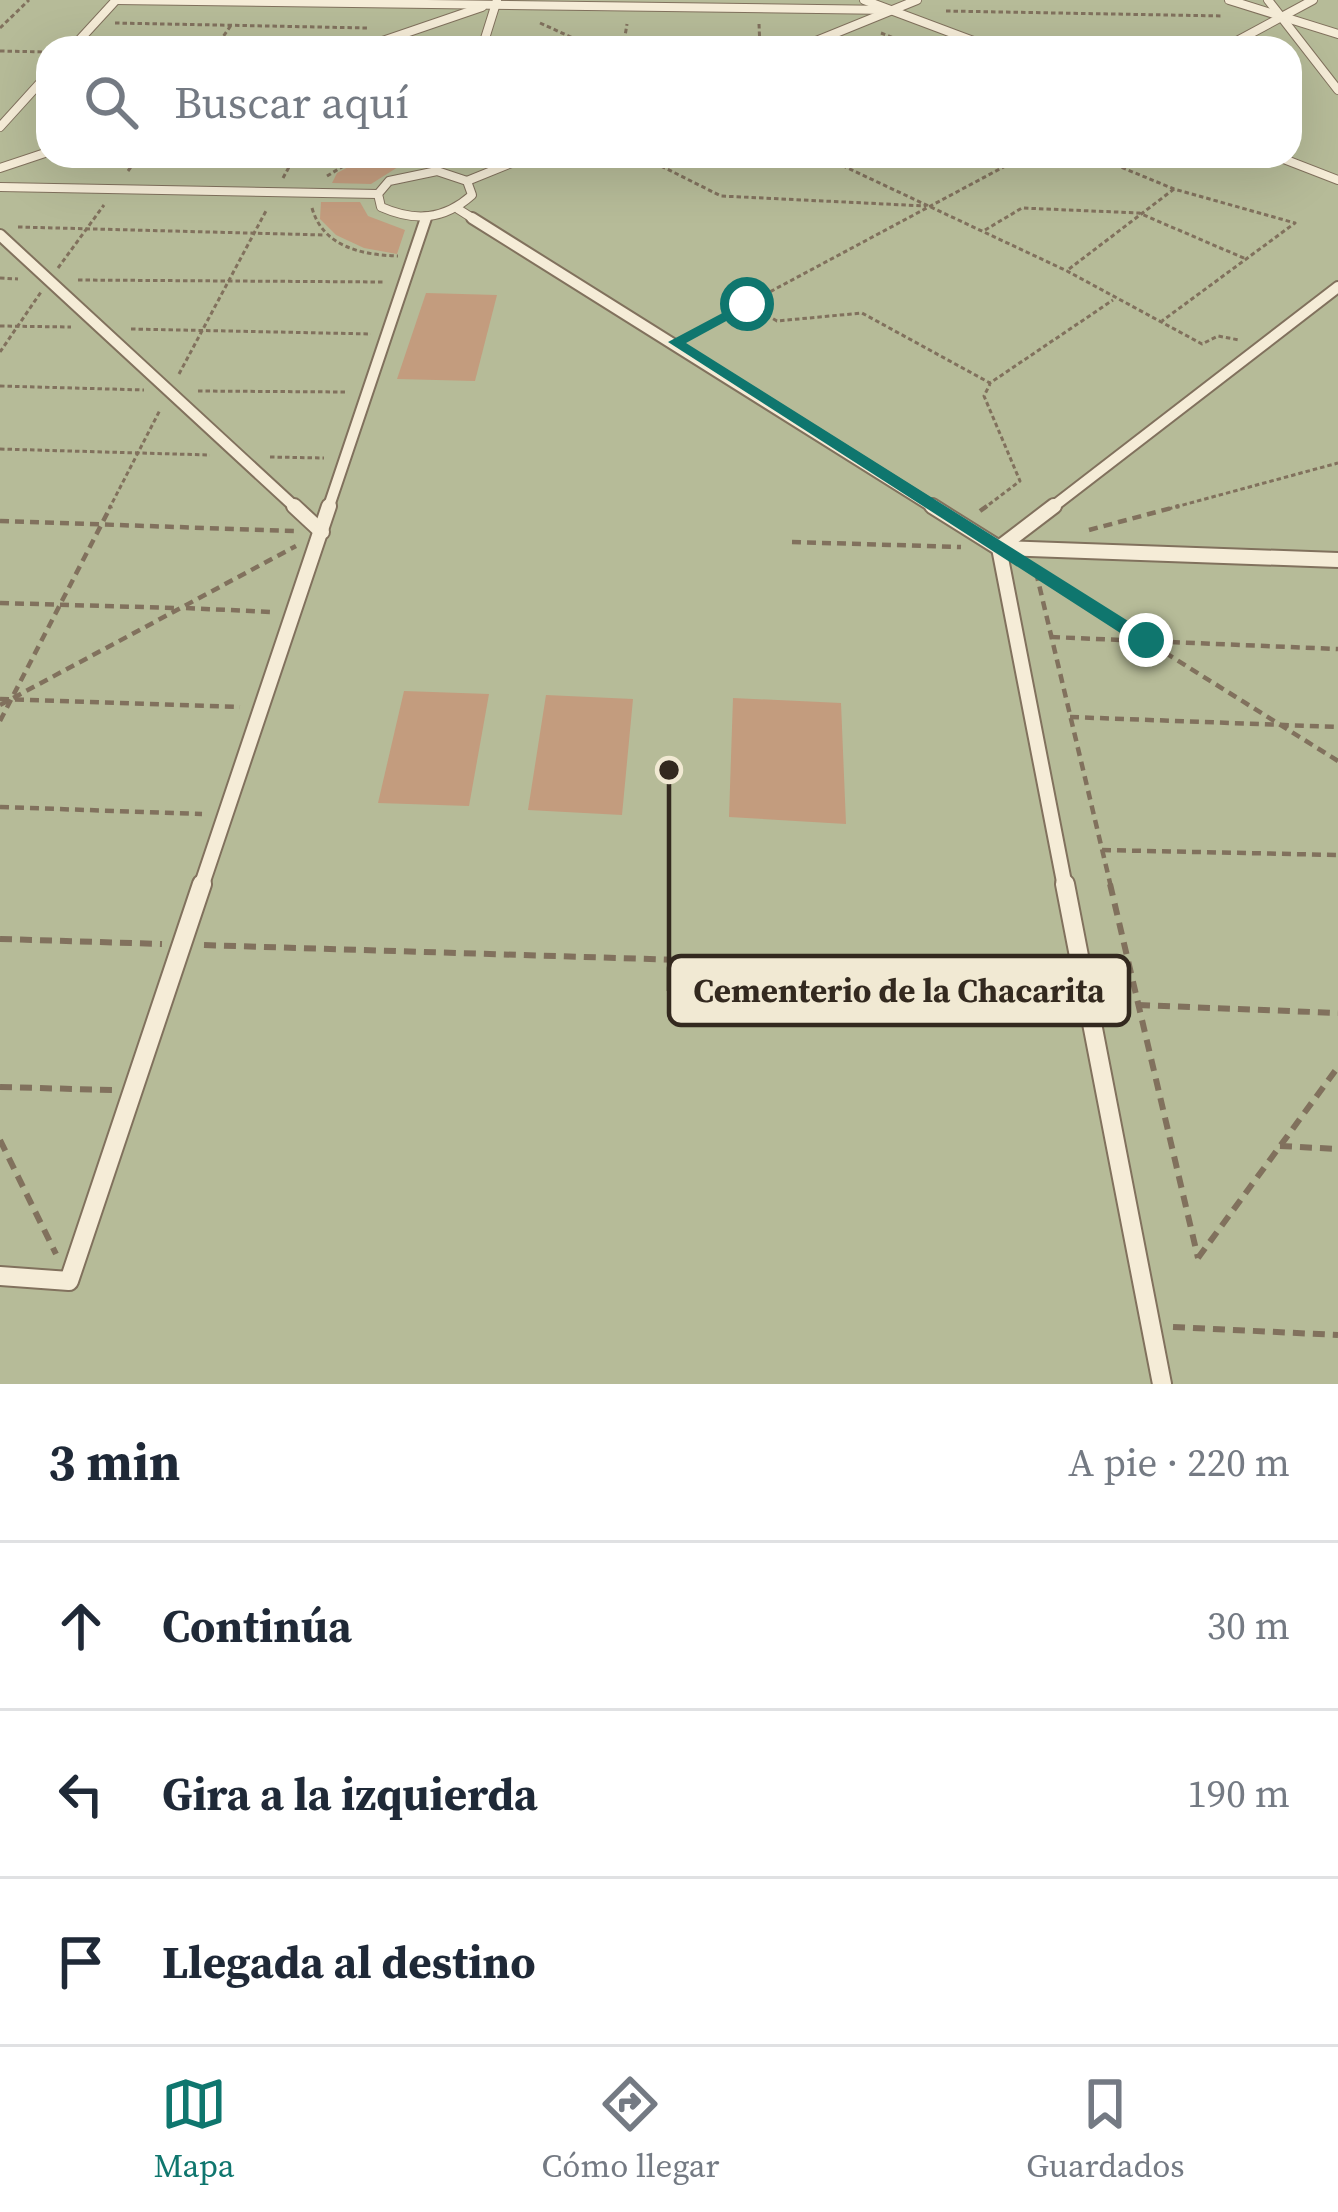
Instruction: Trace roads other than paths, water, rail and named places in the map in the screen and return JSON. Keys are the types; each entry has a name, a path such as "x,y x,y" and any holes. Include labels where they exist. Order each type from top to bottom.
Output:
{"lane":[{"path":"83,36 116,0 499,1 758,8 891,5 917,0"},
{"path":"864,0 891,5 964,36"},
{"path":"1229,0 1338,34"},
{"path":"1268,0 1297,36"},
{"path":"1246,36 1313,0"},
{"path":"397,36 499,1"},
{"path":"486,36 499,1"},
{"path":"829,36 891,5"},
{"path":"1302,42 1338,90"},
{"path":"0,127 36,87"},
{"path":"0,168 36,156"},
{"path":"1318,172 1333,164"},
{"path":"1302,166 1338,180"},
{"path":"0,187 377,194 389,182 437,171 467,181 499,168"},
{"path":"377,194 381,207 400,216 426,218 458,209 472,195 467,181"},
{"path":"458,209 999,548 1338,560"},
{"path":"0,1276 69,1281 426,218"},
{"path":"0,231 322,532"},
{"path":"999,548 1338,287"},
{"path":"999,548 1162,1384"}],"place":[{"name":"Cementerio de la Chacarita","path":"669,770"}]}
